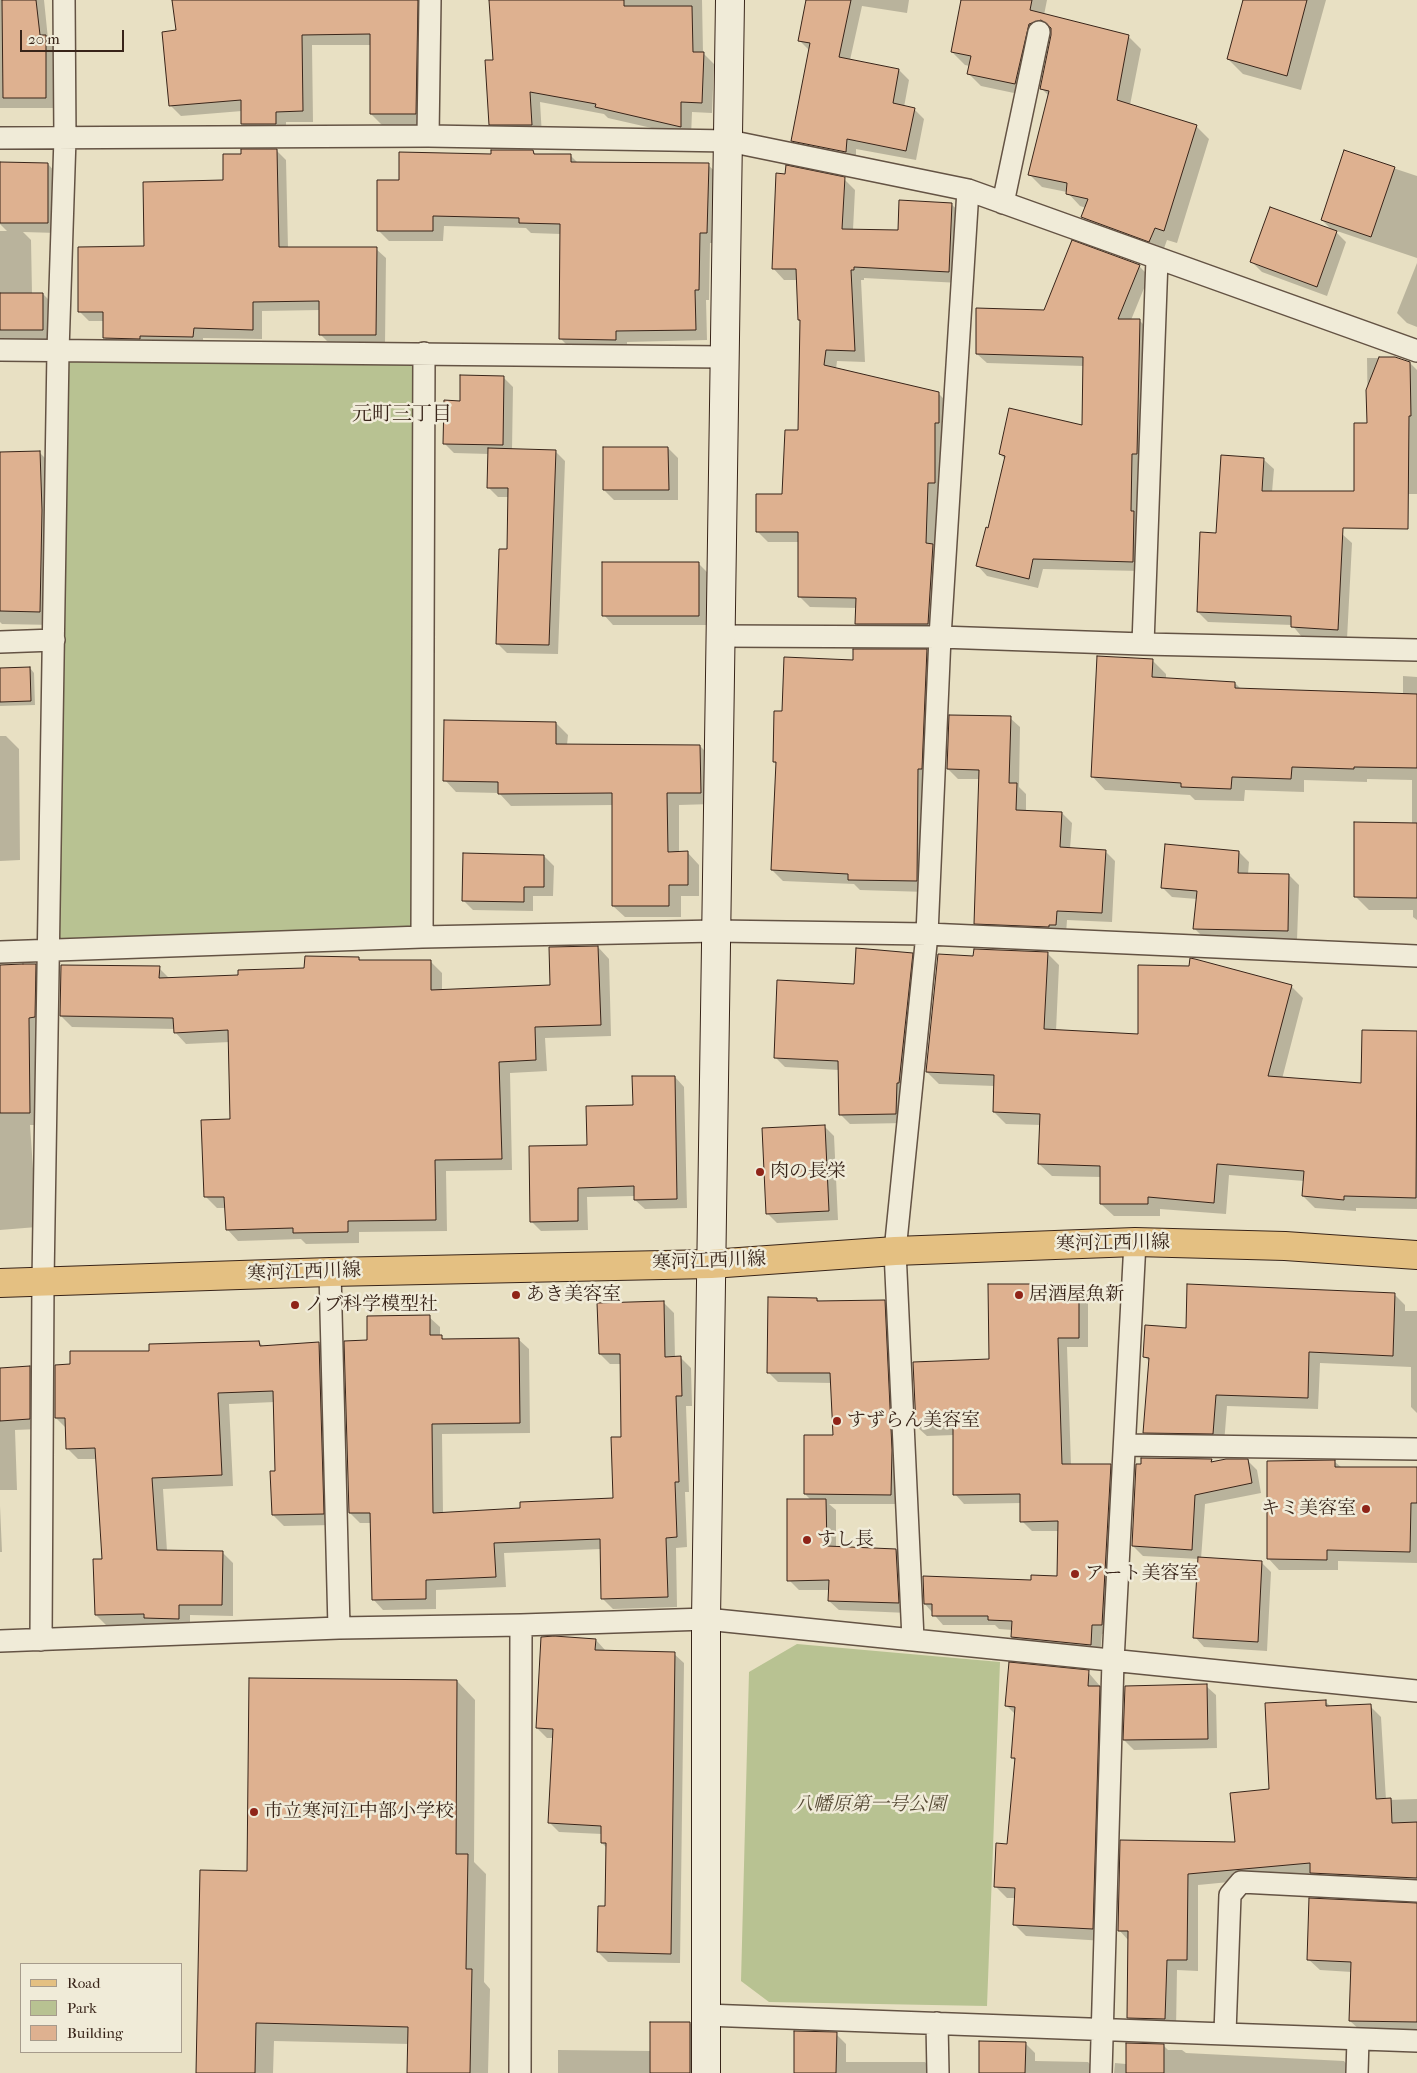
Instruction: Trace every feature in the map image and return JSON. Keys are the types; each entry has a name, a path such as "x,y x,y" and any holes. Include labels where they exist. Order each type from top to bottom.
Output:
{"main road":[{"name":"寒河江西川線","path":"0,1283 330,1272 711,1264 895,1252 1135,1242 1285,1246 1417,1255"}],"street":[{"path":"706,2073 706,1619 723,357 730,0"}],"lane":[{"path":"41,1640 43,1281 50,950 58,351 65,138 64,0"},
{"path":"428,136 430,0"},
{"path":"1003,203 1039,32"},
{"path":"0,138 428,136 728,141 968,190 1417,351"},
{"path":"913,1640 895,1252 927,934 940,636 968,190"},
{"path":"1143,644 1157,258"},
{"path":"0,350 723,357"},
{"path":"422,937 424,353"},
{"path":"719,636 940,636 1143,644 1417,650"},
{"path":"0,642 54,640"},
{"path":"0,952 422,937 716,931 927,934 1417,956"},
{"path":"1102,2073 1101,2030 1113,1661 1135,1242"},
{"path":"330,1272 339,1628"},
{"path":"1125,1445 1417,1449"},
{"path":"0,1641 339,1628 706,1619 1417,1691"},
{"path":"520,2073 521,1625"},
{"path":"1225,2033 1230,1895 1241,1882 1417,1891"},
{"path":"705,2015 1225,2033 1417,2042"},
{"path":"937,2023 938,2073"},
{"path":"1357,2073 1358,2039"}],"green space":[{"path":"58,351 424,353 422,937 50,950"},
{"name":"八幡原第一号公園","path":"797,1644 1000,1662 987,2006 769,2002 741,1981 749,1672"}],"building":[{"path":"2,0 36,0 40,35 46,35 46,98 3,98"},
{"path":"172,0 418,0 416,114 370,114 370,34 302,35 303,111 276,112 276,124 241,124 241,100 169,106 162,32 176,30"},
{"path":"489,0 624,0 624,6 692,6 693,52 704,52 702,103 681,102 681,127 595,107 596,104 530,92 532,125 489,125 485,60 493,60"},
{"path":"806,0 851,0 839,57 899,69 893,103 915,108 906,151 847,139 846,152 791,141 810,43 798,41"},
{"path":"961,0 1032,0 1030,10 1129,35 1117,100 1197,125 1164,231 1155,228 1149,242 1081,217 1088,199 1066,194 1067,183 1028,175 1049,91 1040,89 1051,28 1041,20 1029,24 1015,84 967,74 971,56 951,52"},
{"path":"1243,0 1307,0 1287,76 1227,59"},
{"path":"241,149 277,149 279,247 377,247 376,335 319,335 319,301 253,302 253,330 194,328 193,337 140,336 140,339 103,338 103,312 78,312 78,247 144,246 143,182 223,180 223,154 241,154"},
{"path":"491,150 533,150 534,154 571,154 571,162 709,163 707,233 700,233 699,290 695,290 696,330 616,331 616,340 559,339 560,224 519,223 519,218 433,216 433,231 377,231 377,180 399,180 399,152 491,154"},
{"path":"1344,150 1395,167 1371,237 1321,220"},
{"path":"0,162 48,163 48,223 0,223"},
{"path":"786,165 845,177 842,229 898,230 899,200 952,203 949,272 854,267 854,270 851,270 855,351 826,350 824,365 939,392 939,423 935,423 935,483 928,483 926,543 933,544 928,624 855,624 856,598 798,597 798,532 756,532 756,494 782,494 785,430 798,430 800,320 798,320 796,269 772,269 776,173 785,174"},
{"path":"1270,207 1337,231 1317,287 1250,262"},
{"path":"1072,240 1140,265 1118,319 1140,319 1137,454 1132,454 1131,511 1134,511 1133,562 1033,559 1029,579 976,566 986,527 988,528 1005,456 999,454 1009,408 1082,425 1083,357 976,354 976,308 1044,310"},
{"path":"0,293 43,293 43,330 0,330"},
{"path":"1379,357 1395,357 1410,362 1411,416 1409,416 1408,529 1343,528 1338,630 1291,627 1291,616 1197,612 1200,532 1216,533 1221,455 1264,458 1262,491 1354,491 1354,423 1367,423 1366,390"},
{"path":"460,375 504,376 503,445 443,444 444,400 460,401"},
{"path":"603,447 668,447 669,490 603,490"},
{"path":"488,448 556,450 549,645 496,644 499,549 507,549 508,488 487,488"},
{"path":"40,451 42,510 40,612 0,611 0,452"},
{"path":"602,562 699,562 699,616 602,616"},
{"path":"853,649 927,649 922,769 918,769 917,881 848,880 848,874 771,870 776,762 773,762 774,711 782,711 784,657 853,660"},
{"path":"1097,656 1153,659 1152,677 1235,682 1235,688 1417,694 1417,768 1354,767 1354,769 1292,767 1291,779 1232,777 1231,789 1181,787 1181,783 1091,777"},
{"path":"30,667 31,701 0,702 0,668"},
{"path":"949,715 1011,716 1009,783 1017,783 1016,810 1062,812 1060,847 1106,850 1102,913 1057,911 1056,925 1049,925 1049,927 974,924 979,770 947,769"},
{"path":"444,720 556,722 556,744 700,745 701,793 667,793 668,852 688,851 688,885 669,885 669,906 612,906 612,793 498,794 498,782 443,781"},
{"path":"1354,822 1417,823 1417,898 1354,897"},
{"path":"1165,844 1239,851 1238,873 1289,874 1288,931 1193,929 1197,891 1161,888"},
{"path":"463,853 544,855 544,887 524,887 524,902 462,901"},
{"path":"598,946 601,1025 535,1027 536,1060 499,1062 502,1159 435,1160 436,1220 348,1221 348,1232 293,1233 293,1228 226,1230 224,1197 204,1197 201,1120 230,1119 228,1030 174,1033 173,1018 60,1016 61,965 160,966 159,978 238,975 238,970 304,968 305,956 359,957 359,960 431,960 431,990 550,985 549,947"},
{"path":"856,948 913,953 899,1083 897,1083 896,1114 839,1115 838,1061 774,1058 777,980 854,984"},
{"path":"974,949 1048,952 1044,1029 1138,1034 1138,965 1189,966 1190,958 1292,985 1268,1076 1361,1083 1362,1030 1417,1031 1416,1198 1344,1196 1344,1200 1302,1196 1304,1171 1217,1164 1214,1203 1148,1197 1148,1204 1100,1204 1100,1166 1038,1164 1040,1114 993,1112 994,1075 926,1072 938,954 973,956"},
{"path":"36,964 35,1017 29,1018 30,1113 0,1113 0,965"},
{"path":"632,1076 675,1076 677,1199 634,1200 634,1186 578,1188 578,1221 530,1222 529,1146 587,1145 586,1106 633,1105"},
{"path":"825,1125 829,1211 766,1214 762,1128"},
{"path":"988,1284 1079,1284 1079,1338 1058,1338 1062,1464 1111,1464 1102,1625 1092,1625 1091,1645 1011,1637 1012,1621 988,1620 988,1616 932,1616 932,1604 924,1604 923,1576 1031,1580 1031,1575 1057,1576 1058,1521 1020,1522 1020,1494 953,1495 953,1426 916,1427 913,1362 989,1359"},
{"path":"1187,1284 1395,1293 1393,1356 1309,1352 1308,1398 1216,1395 1213,1434 1143,1433 1149,1358 1143,1357 1145,1325 1186,1328"},
{"path":"768,1297 817,1298 817,1301 885,1300 892,1450 891,1495 804,1494 804,1435 833,1435 830,1373 767,1373"},
{"path":"664,1301 665,1357 681,1356 682,1396 676,1396 679,1482 675,1482 677,1537 666,1538 668,1597 601,1599 600,1539 494,1543 496,1577 426,1580 426,1599 372,1600 370,1513 349,1513 344,1341 367,1340 367,1316 430,1315 430,1335 442,1335 442,1339 519,1338 520,1423 432,1424 433,1513 520,1508 520,1502 613,1498 611,1437 621,1437 620,1354 599,1354 597,1303"},
{"path":"259,1341 260,1346 319,1342 324,1514 272,1515 270,1471 275,1471 273,1391 218,1393 222,1475 152,1478 157,1550 223,1551 222,1605 179,1605 179,1619 144,1618 144,1614 95,1615 93,1559 102,1559 95,1448 66,1449 65,1418 55,1418 55,1365 70,1364 70,1351 149,1351 149,1344"},
{"path":"30,1366 30,1419 0,1421 0,1368"},
{"path":"1141,1458 1212,1459 1211,1462 1226,1459 1248,1459 1252,1483 1195,1495 1192,1550 1132,1546 1136,1464 1141,1464"},
{"path":"1335,1460 1335,1467 1417,1467 1417,1503 1411,1503 1410,1552 1327,1550 1327,1560 1267,1559 1267,1461"},
{"path":"787,1499 826,1499 827,1546 896,1549 899,1603 828,1601 829,1580 787,1581"},
{"path":"1198,1557 1262,1561 1258,1642 1193,1638"},
{"path":"541,1637 596,1639 595,1650 675,1652 671,1954 597,1952 598,1906 605,1906 606,1843 601,1843 601,1826 548,1823 553,1729 536,1728"},
{"path":"1009,1662 1089,1670 1088,1686 1100,1686 1093,1929 1013,1925 1015,1888 994,1887 996,1843 1007,1844 1015,1758 1011,1758 1015,1707 1005,1706"},
{"path":"249,1678 457,1680 456,1854 468,1854 466,1969 472,1969 470,2073 407,2073 408,2027 256,2023 255,2073 196,2073 200,1870 247,1871"},
{"path":"1207,1684 1208,1739 1123,1740 1125,1686"},
{"path":"1326,1700 1326,1706 1371,1704 1376,1799 1391,1798 1392,1823 1417,1822 1417,1878 1310,1873 1310,1863 1188,1874 1187,1960 1167,1960 1165,2019 1127,2018 1128,1931 1118,1931 1120,1840 1235,1842 1230,1793 1269,1789 1265,1703"},
{"path":"1309,1898 1417,1903 1417,2022 1349,2021 1351,1962 1307,1960"},
{"path":"650,2022 690,2022 690,2073 650,2073"},
{"path":"794,2031 837,2032 836,2073 794,2073"},
{"path":"979,2041 1026,2042 1025,2073 979,2073"},
{"path":"1126,2043 1164,2044 1164,2073 1126,2073"}],"place":[{"name":"肉の長栄","path":"760,1172"},
{"name":"あき美容室","path":"516,1295"},
{"name":"居酒屋魚新","path":"1019,1295"},
{"name":"ノブ科学模型社","path":"295,1305"},
{"name":"すずらん美容室","path":"837,1421"},
{"name":"キミ美容室","path":"1366,1509"},
{"name":"すし長","path":"807,1540"},
{"name":"アート美容室","path":"1075,1574"},
{"name":"市立寒河江中部小学校","path":"254,1812"}],"district":[{"name":"元町三丁目","path":"402,415"}]}
